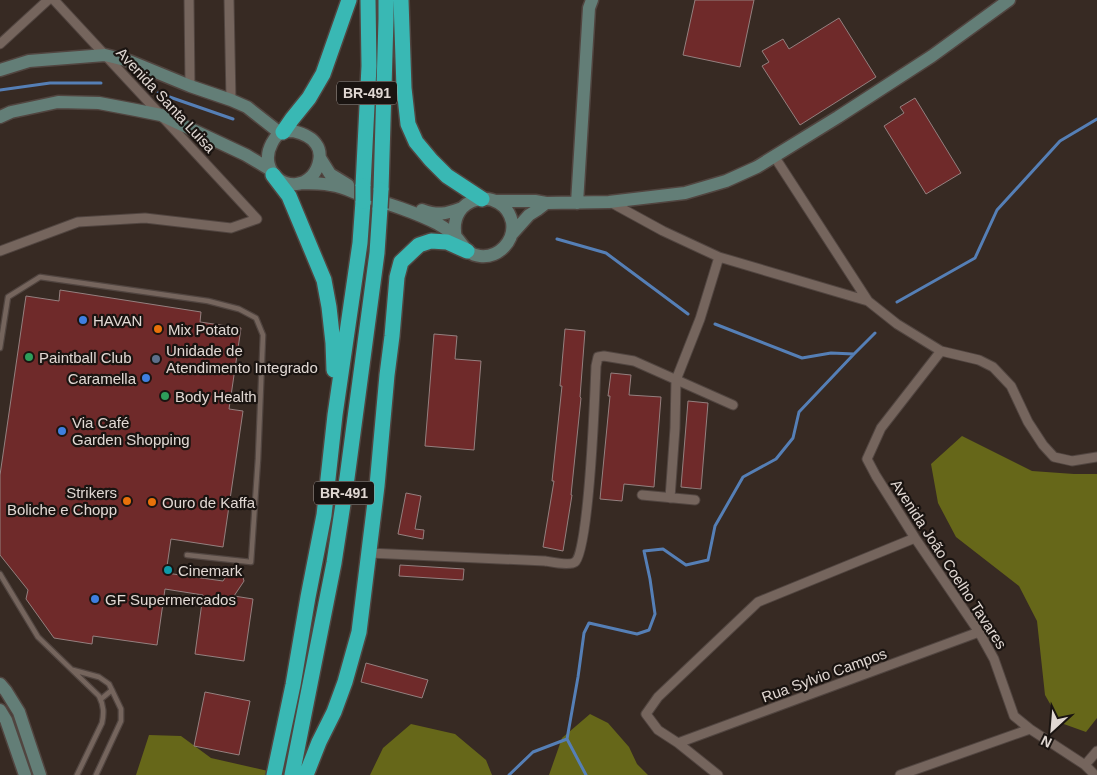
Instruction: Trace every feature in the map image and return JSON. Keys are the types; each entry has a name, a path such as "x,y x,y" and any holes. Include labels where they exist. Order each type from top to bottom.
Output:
{"highway":[{"path":"282,133 309,98 323,74 349,0"},
{"name":"BR-491","path":"274,775 293,685 324,515 335,416 360,243 368,66 368,0"},
{"name":"BR-491","path":"292,775 334,563 376,262 381,190 386,0"},
{"path":"401,0 404,88 408,124 416,142 447,176 488,200"},
{"path":"272,173 289,196 324,280 333,343 335,416"},
{"path":"306,775 345,682 358,632 377,486 397,277 401,262 419,245 431,241 447,242 467,251"}],"main road":[{"path":"577,203 589,8 592,0"},
{"path":"272,173 268,164 268,151 272,142 282,133 293,131 306,135 317,144 320,158 330,174 348,185 432,214 448,214 462,208 471,201 609,202 685,193 726,181 757,167 932,56 1009,0"},
{"path":"0,70 29,61 105,55 129,61 247,107 282,133"},
{"path":"0,117 11,112 58,102 99,103 161,115 246,154 281,181 290,184 332,185 423,216 441,226 456,238 467,251 480,256 494,254 506,246 512,234 529,215 546,203"},
{"path":"300,183 310,177 317,169 320,158"},
{"path":"488,200 503,206 509,214 512,234"},
{"path":"456,238 455,222 462,208"},
{"path":"0,684 19,712 40,775"},
{"path":"2,718 25,775"}],"street":[{"path":"0,44 48,0"},
{"name":"Avenida Santa Luisa","path":"0,251 78,222 145,218 231,228 258,219 54,0"},
{"path":"189,0 190,86"},
{"path":"229,0 231,100"},
{"path":"339,27 342,0"},
{"path":"774,156 868,301 897,324 940,350 979,360 993,367 1011,386 1028,422 1043,445 1054,456 1072,461 1097,457"},
{"path":"609,202 719,256 868,301"},
{"path":"670,498 676,380 700,319 719,256"},
{"name":"Avenida João Coelho Tavares","path":"940,350 881,428 867,459 915,538 979,632 994,659 1014,716 1084,765 1095,775"},
{"path":"369,553 571,564 576,562 579,558 584,530 594,428 598,357 604,356 634,362 733,405"},
{"path":"642,495 695,500"},
{"path":"718,775 678,743 658,730 646,714 658,697 758,602 915,538"},
{"name":"Rua Sylvio Campos","path":"678,743 979,632"},
{"path":"900,775 1030,729"},
{"path":"1084,765 1097,751"}],"lane":[{"path":"0,348 8,297 40,277 208,302 239,309 256,318 263,335 258,459 251,562 187,555"},
{"path":"0,574 38,637 101,699 104,714 102,724 77,775"},
{"path":"71,670 99,677 110,684 121,708 121,721 96,775"},
{"path":"101,699 112,690"}],"shaded area":[{"path":"962,436 1032,471 1097,474 1097,718 1086,732 1061,723 1045,695 1037,621 1019,586 956,537 938,503 931,464"},
{"path":"590,714 608,723 629,747 637,764 648,775 549,775 562,738"},
{"path":"411,724 455,734 486,760 492,775 370,775 383,748"},
{"path":"149,735 181,736 211,758 268,771 266,775 136,775"}],"building":[{"path":"695,0 754,0 740,67 683,55"},
{"path":"839,18 876,77 800,125 762,66 769,62 762,51 783,39 789,49"},
{"path":"915,98 961,173 926,194 884,126 904,113 900,107"},
{"path":"60,290 201,312 200,322 241,328 229,409 243,411 223,547 171,539 166,573 223,581 229,572 236,570 242,574 244,581 234,596 253,599 244,661 195,654 203,595 165,589 157,645 93,636 92,644 54,638 26,599 28,590 0,555 0,475 26,296 59,301"},
{"path":"565,329 585,331 572,495 563,551 543,547 554,481 552,481 562,386 560,386"},
{"path":"434,334 457,336 455,359 481,361 474,450 425,446"},
{"path":"611,373 631,375 629,395 661,397 654,487 624,484 622,501 600,499"},
{"path":"688,401 708,403 701,489 681,487"},
{"path":"406,493 421,496 415,529 424,530 423,539 398,534"},
{"path":"400,565 464,569 463,580 399,576"},
{"path":"366,663 428,680 422,698 361,682"},
{"path":"205,692 250,701 239,755 194,746"}],"waterway":[{"path":"0,90 50,83 101,83"},
{"path":"158,93 233,119"},
{"path":"897,302 975,258 997,210 1060,141 1097,119"},
{"path":"557,239 606,253 688,314"},
{"path":"715,324 802,358 831,353 854,354 875,333"},
{"path":"509,775 533,752 567,739 584,633 589,623 637,634 649,630 655,614 644,551 663,549 686,565 708,560 715,526 743,477 776,459 793,438 799,412 854,354"},
{"path":"567,739 586,775"}],"place":[{"name":"HAVAN","path":"83,320"},
{"name":"Mix Potato","path":"158,329"},
{"name":"Paintball Club","path":"29,357"},
{"name":"Unidade de Atendimento Integrado","path":"156,359"},
{"name":"Caramella","path":"146,378"},
{"name":"Body Health","path":"165,396"},
{"name":"Via Café Garden Shopping","path":"62,431"},
{"name":"Strikers Boliche e Chopp","path":"127,501"},
{"name":"Ouro de Kaffa","path":"152,502"},
{"name":"Cinemark","path":"168,570"},
{"name":"GF Supermercados","path":"95,599"}]}
